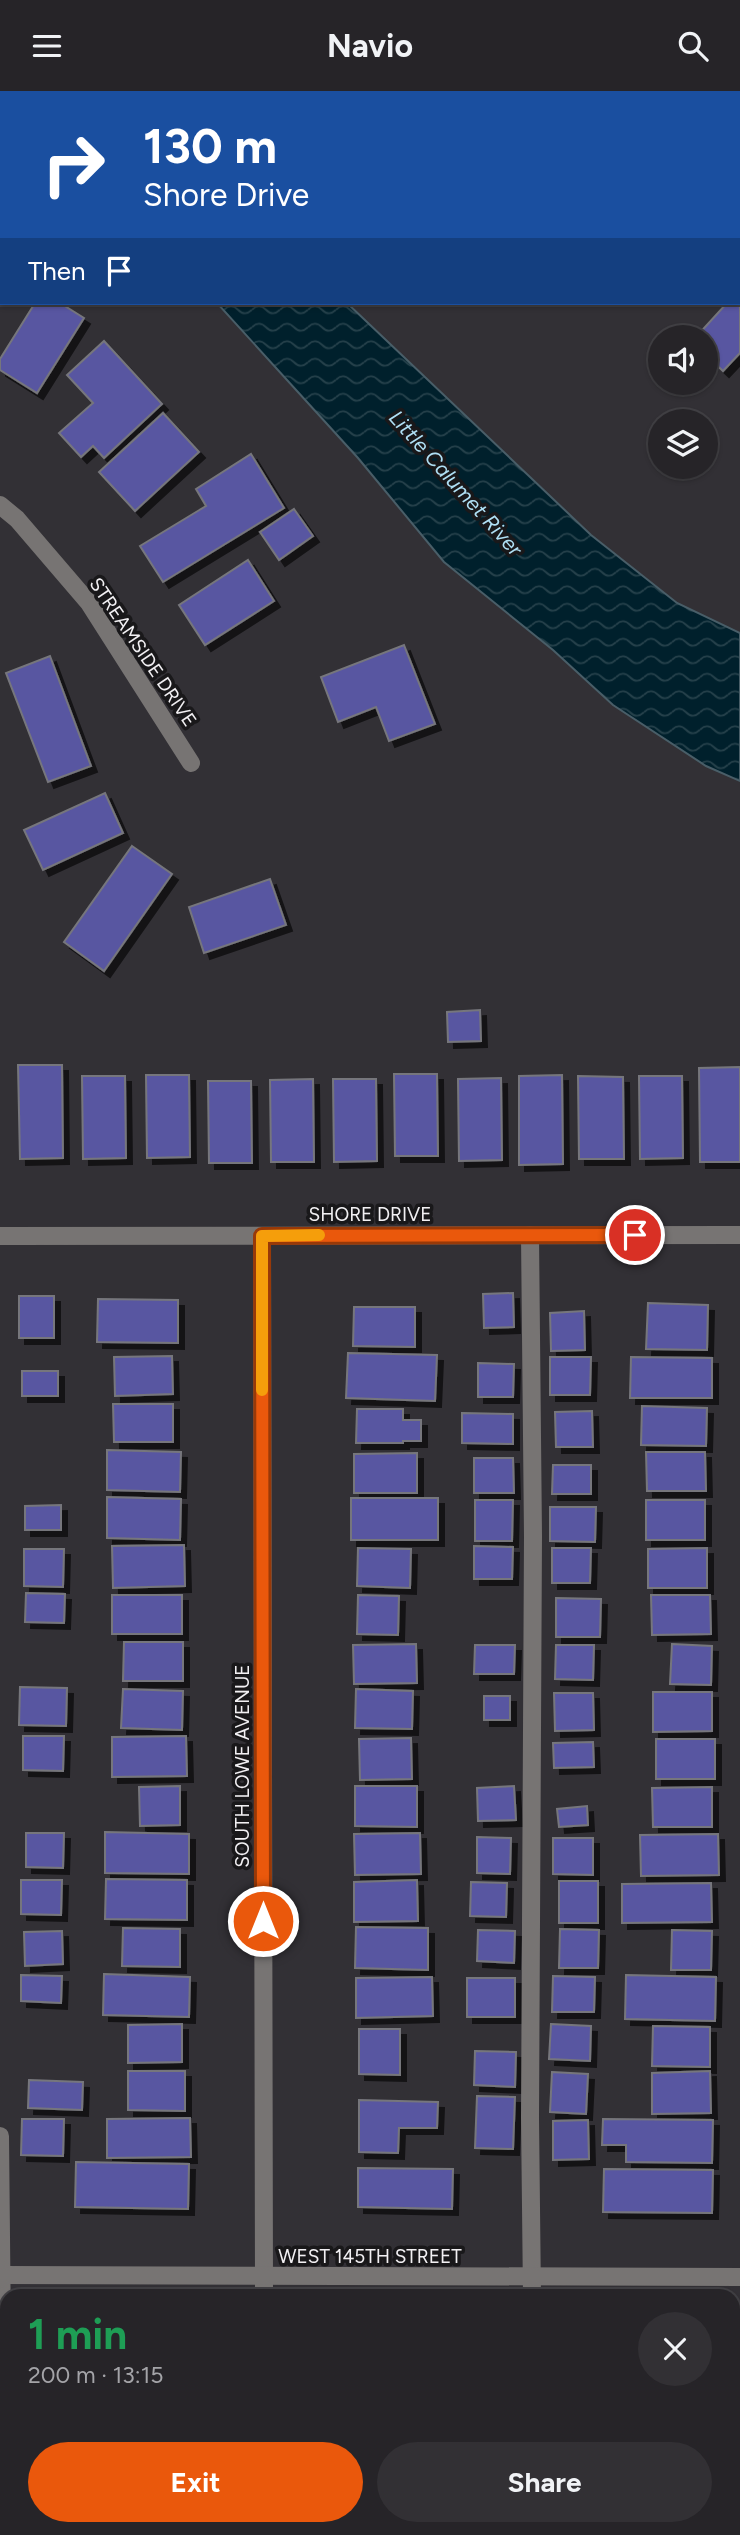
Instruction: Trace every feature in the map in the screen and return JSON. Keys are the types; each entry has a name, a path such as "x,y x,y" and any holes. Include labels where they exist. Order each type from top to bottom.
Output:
{"street":[{"name":"STREAMSIDE DRIVE","path":"0,505 17,519 89,603 191,763"},
{"path":"530,1235 533,1536 530,2118 532,2289"},
{"name":"SHORE DRIVE","path":"0,1236 740,1235"},
{"name":"SOUTH LOWE AVENUE","path":"262,1236 264,2289"},
{"path":"0,2136 1,2275"},
{"name":"WEST 145TH STREET","path":"1,2275 740,2277"}],"water":[{"name":"Little Calumet River","path":"219,305 349,305 591,535 677,603 740,633 740,781 706,766 613,705 553,650 444,562 358,458"}],"building":[{"path":"34,305 63,305 84,318 37,393 0,370 0,359"},
{"path":"725,305 740,305 740,353 723,371 718,366 718,325 707,325"},
{"path":"104,341 162,404 104,458 93,446 81,457 59,433 93,403 67,375"},
{"path":"163,413 199,452 135,511 99,472"},
{"path":"251,454 284,508 163,582 140,546 206,506 196,489"},
{"path":"294,509 313,536 279,560 260,532"},
{"path":"248,560 274,601 205,645 179,605"},
{"path":"404,645 435,724 389,741 376,707 338,722 321,677"},
{"path":"50,656 91,766 48,782 6,673"},
{"path":"105,793 123,833 43,870 24,830"},
{"path":"132,846 172,874 104,971 64,942"},
{"path":"270,879 286,925 204,953 189,907"},
{"path":"480,1010 481,1041 448,1042 447,1012"},
{"path":"18,1065 62,1065 63,1158 20,1159"},
{"path":"740,1067 740,1162 700,1162 699,1068"},
{"path":"394,1074 437,1074 438,1156 395,1156"},
{"path":"146,1075 189,1075 190,1157 147,1158"},
{"path":"562,1075 563,1164 519,1165 519,1076"},
{"path":"82,1076 125,1076 126,1158 83,1159"},
{"path":"578,1076 623,1077 624,1159 579,1159"},
{"path":"639,1076 682,1076 683,1158 640,1159"},
{"path":"501,1078 502,1160 459,1161 458,1079"},
{"path":"313,1079 314,1162 271,1162 270,1080"},
{"path":"333,1079 376,1079 377,1161 334,1162"},
{"path":"208,1081 251,1081 252,1163 209,1163"},
{"path":"513,1293 514,1327 484,1328 483,1294"},
{"path":"19,1296 54,1296 54,1338 19,1338"},
{"path":"98,1299 178,1300 178,1343 97,1342"},
{"path":"648,1303 708,1305 707,1350 646,1349"},
{"path":"354,1307 415,1307 415,1347 353,1346"},
{"path":"584,1311 585,1350 551,1351 550,1313"},
{"path":"348,1353 437,1355 435,1401 346,1398"},
{"path":"172,1356 173,1394 115,1396 114,1357"},
{"path":"550,1357 591,1357 590,1395 550,1395"},
{"path":"631,1357 712,1358 712,1398 630,1398"},
{"path":"478,1363 514,1364 513,1397 478,1397"},
{"path":"22,1371 58,1371 58,1396 22,1396"},
{"path":"113,1404 173,1404 173,1442 114,1442"},
{"path":"642,1406 707,1408 706,1446 641,1445"},
{"path":"357,1409 403,1409 403,1420 421,1420 421,1441 356,1443"},
{"path":"592,1411 593,1447 556,1447 555,1412"},
{"path":"462,1413 513,1414 513,1444 462,1443"},
{"path":"107,1450 181,1452 180,1492 107,1490"},
{"path":"646,1452 705,1452 706,1491 647,1491"},
{"path":"417,1453 417,1493 354,1493 354,1454"},
{"path":"474,1458 513,1458 514,1493 474,1493"},
{"path":"553,1465 591,1465 591,1494 552,1494"},
{"path":"107,1497 181,1499 180,1540 107,1538"},
{"path":"351,1498 438,1498 438,1540 351,1540"},
{"path":"475,1500 513,1500 512,1541 475,1541"},
{"path":"646,1500 705,1500 705,1540 646,1540"},
{"path":"61,1505 61,1530 25,1530 25,1506"},
{"path":"550,1507 596,1507 595,1542 550,1541"},
{"path":"184,1545 185,1586 113,1588 112,1546"},
{"path":"474,1546 513,1547 512,1579 474,1579"},
{"path":"358,1548 411,1549 410,1588 357,1586"},
{"path":"552,1548 591,1548 590,1583 552,1583"},
{"path":"707,1548 707,1588 648,1588 648,1549"},
{"path":"24,1549 64,1549 63,1587 24,1586"},
{"path":"26,1593 65,1594 64,1623 25,1622"},
{"path":"112,1595 182,1595 182,1634 112,1634"},
{"path":"358,1595 399,1596 398,1635 357,1634"},
{"path":"651,1595 710,1595 711,1634 652,1635"},
{"path":"556,1598 601,1599 600,1637 556,1637"},
{"path":"124,1642 183,1642 183,1681 123,1681"},
{"path":"416,1644 417,1683 354,1684 353,1645"},
{"path":"672,1644 712,1646 711,1685 670,1684"},
{"path":"475,1645 515,1645 514,1674 474,1674"},
{"path":"556,1645 594,1645 593,1680 555,1679"},
{"path":"20,1687 67,1688 66,1726 19,1725"},
{"path":"123,1689 183,1691 182,1730 121,1728"},
{"path":"356,1689 413,1691 412,1729 355,1728"},
{"path":"653,1692 712,1692 712,1731 653,1732"},
{"path":"554,1693 593,1693 594,1730 555,1731"},
{"path":"484,1696 510,1696 510,1720 484,1720"},
{"path":"23,1736 64,1736 63,1771 23,1770"},
{"path":"186,1736 187,1776 112,1777 112,1737"},
{"path":"411,1738 412,1779 360,1780 359,1739"},
{"path":"656,1739 715,1739 715,1779 656,1779"},
{"path":"593,1742 594,1767 554,1768 553,1743"},
{"path":"180,1786 180,1825 140,1826 139,1787"},
{"path":"355,1786 417,1786 417,1827 355,1826"},
{"path":"514,1786 516,1820 478,1821 477,1788"},
{"path":"712,1787 712,1827 653,1827 652,1788"},
{"path":"587,1806 588,1825 559,1827 557,1809"},
{"path":"105,1832 189,1834 189,1874 105,1873"},
{"path":"26,1833 64,1833 63,1868 26,1867"},
{"path":"420,1833 421,1874 355,1875 354,1834"},
{"path":"718,1834 719,1875 641,1876 640,1835"},
{"path":"477,1837 511,1838 510,1874 477,1873"},
{"path":"553,1838 593,1838 593,1875 553,1874"},
{"path":"106,1879 187,1880 187,1920 105,1919"},
{"path":"21,1880 62,1880 61,1915 21,1914"},
{"path":"417,1880 418,1921 354,1922 354,1882"},
{"path":"559,1881 598,1881 598,1923 559,1923"},
{"path":"471,1882 507,1883 506,1917 470,1916"},
{"path":"711,1883 712,1922 622,1923 622,1884"},
{"path":"356,1927 428,1928 428,1970 355,1968"},
{"path":"123,1928 180,1929 180,1967 122,1966"},
{"path":"560,1929 599,1930 598,1968 559,1968"},
{"path":"478,1930 515,1931 514,1963 477,1961"},
{"path":"672,1930 712,1931 711,1970 671,1970"},
{"path":"62,1931 63,1964 25,1966 24,1932"},
{"path":"104,1974 190,1977 189,2017 103,2015"},
{"path":"21,1975 62,1976 61,2003 21,2001"},
{"path":"626,1975 716,1977 715,2021 625,2019"},
{"path":"553,1976 595,1977 594,2012 552,2012"},
{"path":"432,1977 433,2016 356,2018 356,1978"},
{"path":"467,1978 515,1978 515,2017 467,2017"},
{"path":"182,2024 182,2062 128,2063 128,2025"},
{"path":"551,2024 591,2026 590,2061 549,2059"},
{"path":"653,2026 710,2027 710,2067 652,2066"},
{"path":"359,2029 400,2029 400,2075 359,2074"},
{"path":"475,2051 516,2052 515,2087 474,2085"},
{"path":"128,2071 185,2071 185,2111 128,2110"},
{"path":"710,2071 711,2113 652,2114 652,2073"},
{"path":"552,2072 588,2074 586,2114 550,2112"},
{"path":"29,2080 83,2082 82,2110 28,2108"},
{"path":"477,2096 515,2097 513,2149 475,2148"},
{"path":"359,2100 438,2102 437,2128 399,2128 398,2153 359,2152"},
{"path":"190,2118 191,2157 107,2158 107,2119"},
{"path":"22,2119 64,2119 63,2156 21,2155"},
{"path":"603,2119 713,2120 712,2163 626,2162 626,2145 602,2145"},
{"path":"588,2120 589,2159 553,2160 553,2121"},
{"path":"76,2162 189,2164 188,2209 75,2207"},
{"path":"358,2168 453,2169 452,2209 358,2207"},
{"path":"604,2169 713,2170 712,2213 603,2212"}],"slow traffic":[{"path":"262,1390 262,1236 319,1235"}],"route":[{"path":"263,1921 262,1236 635,1235"}]}
